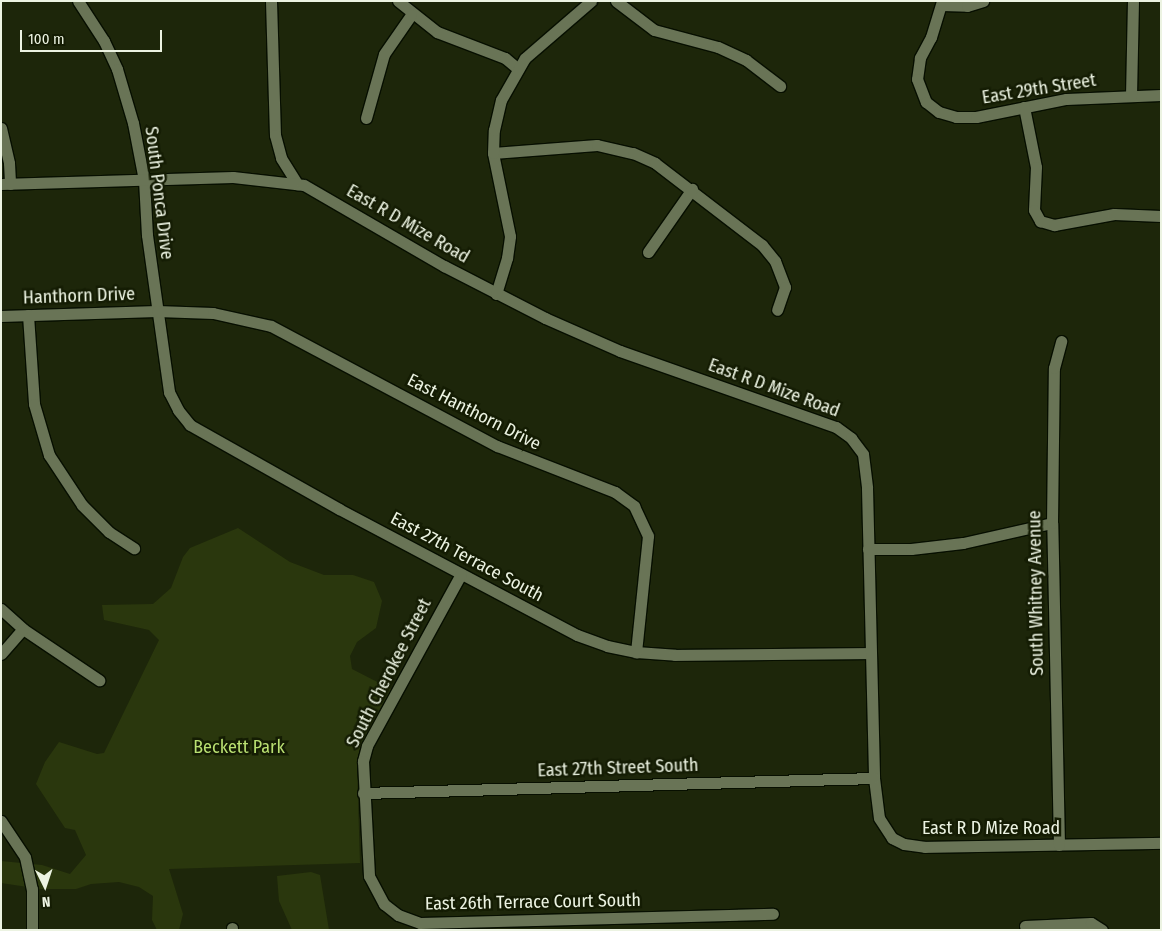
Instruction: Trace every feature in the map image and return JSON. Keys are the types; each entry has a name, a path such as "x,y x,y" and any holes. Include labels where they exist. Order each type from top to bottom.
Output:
{"street":[{"name":"South Ponca Drive","path":"78,1 104,41 117,69 133,123 144,180 157,311"},
{"name":"East R D Mize Road","path":"271,1 275,135 281,158 297,184 496,294 620,350 836,427 851,438 863,454 868,549 869,653 874,778 879,818 892,838 904,844 924,848 1161,843"},
{"path":"398,1 411,15 436,32 505,58 517,68"},
{"path":"496,294 507,258 510,236 493,153 494,130 501,100 517,68 591,1"},
{"path":"616,1 654,30 718,47 746,60 780,86"},
{"path":"942,3 966,6 983,1"},
{"path":"1131,96 1133,1"},
{"name":"East 29th Street","path":"942,3 920,58 917,79 926,102 939,112 956,117 976,117 1066,99 1161,95"},
{"path":"366,118 384,54 411,15"},
{"path":"1024,107 1036,167 1034,210 1040,221 1054,225 1114,214 1161,216"},
{"path":"1,128 9,163 6,184 234,177 297,184"},
{"path":"493,153 597,145 633,153 655,163 692,189 749,234 775,262 785,286 777,310"},
{"path":"648,252 692,189"},
{"name":"Hanthorn Drive","path":"1,316 157,311"},
{"name":"East 27th Terrace South","path":"157,311 169,392 178,410 190,426 577,635 636,652 675,655 869,653"},
{"name":"East Hanthorn Drive","path":"157,311 213,313 271,326 497,446 628,499 641,516 648,536 636,652"},
{"path":"28,315 34,404 49,455 82,505 109,532 134,548"},
{"name":"South Whitney Avenue","path":"1059,845 1052,523 1054,368 1061,341"},
{"path":"868,549 963,543 1052,523"},
{"name":"South Cherokee Street","path":"364,793 363,768 367,746 461,574"},
{"path":"1,609 23,628 99,680"},
{"path":"1,654 23,628"},
{"name":"East 27th Street South","path":"364,793 874,778"},
{"name":"East 26th Terrace Court South","path":"364,793 368,876 376,893 398,916 420,923 523,926 773,914"},
{"path":"1,821 11,832 25,857 32,889 32,930"},
{"path":"1025,926 1091,923 1102,930"}],"green space":[{"name":"Beckett Park","path":"238,528 290,562 324,575 353,575 374,582 382,601 376,628 357,642 350,656 352,669 391,689 360,752 357,767 360,863 169,869 183,914 179,930 157,930 152,920 153,896 139,887 119,882 91,884 76,889 41,889 1,883 1,861 42,865 70,874 86,855 75,830 65,828 36,784 45,762 59,742 97,754 104,753 159,640 149,630 104,620 102,605 153,604 171,588 183,557 190,548"},
{"path":"311,872 320,875 329,930 292,930 279,901 277,876"}]}
